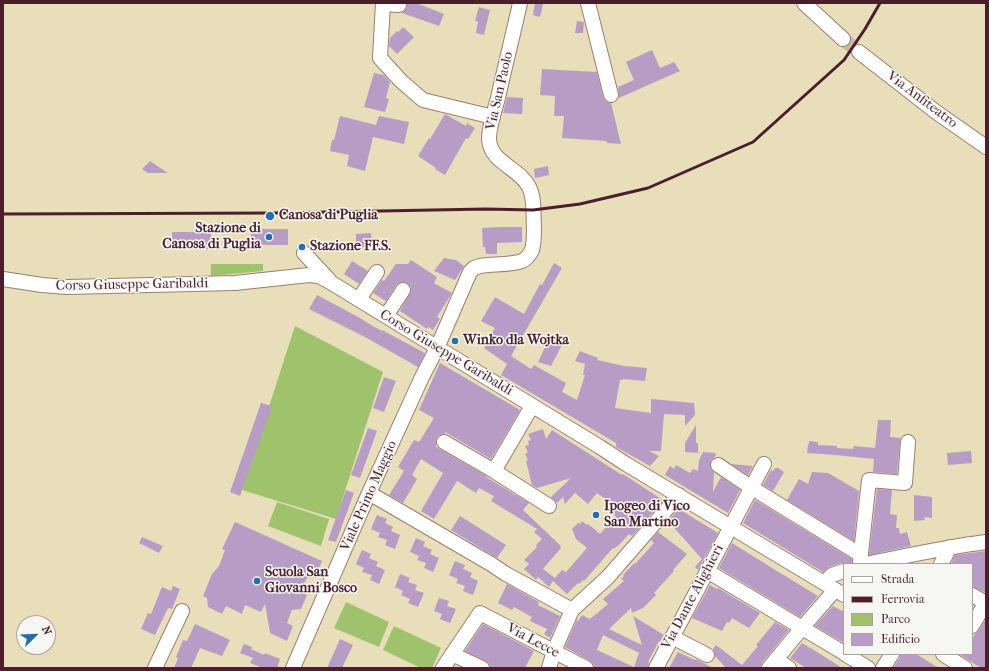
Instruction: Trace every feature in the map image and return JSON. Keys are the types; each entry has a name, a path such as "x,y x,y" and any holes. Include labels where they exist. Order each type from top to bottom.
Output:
{"street":[{"path":"399,4 383,3 380,58 401,81 423,100 493,117"},
{"name":"Via San Paolo","path":"437,348 472,270 483,265 522,261 529,255 533,247 534,224 531,192 528,184 494,154 489,139 520,3"},
{"path":"588,3 612,95"},
{"path":"804,3 843,39"},
{"name":"Via Anfiteatro","path":"859,52 936,112 986,147"},
{"path":"304,253 330,282"},
{"path":"359,299 377,272"},
{"name":"Corso Giuseppe Garibaldi","path":"3,279 42,286 66,287 235,283 309,275 319,276 359,299 626,464 834,589"},
{"path":"386,316 403,290"},
{"name":"Viale Primo Maggio","path":"294,668 370,493 422,377 437,348"},
{"path":"494,471 532,406"},
{"path":"444,442 494,471 549,506"},
{"path":"862,561 869,480 905,484 908,442"},
{"path":"718,464 862,561 986,542"},
{"name":"Via Dante Alighieri","path":"656,668 764,464"},
{"path":"370,493 506,574 572,610"},
{"path":"549,668 554,651 572,610 608,577 679,495"},
{"path":"942,563 950,547"},
{"path":"707,571 843,653"},
{"path":"789,668 773,664 834,589 832,575 843,571"},
{"path":"973,596 986,603 976,624"},
{"path":"155,668 182,611"},
{"name":"Via Lecce","path":"452,654 480,613 586,668"},
{"path":"672,637 707,655"},
{"path":"442,668 452,654 482,668"},
{"path":"846,655 868,668"},
{"path":"883,668 891,655"},
{"path":"949,659 965,668"}],"green space":[{"path":"211,264 263,264 263,271 211,276"},
{"path":"295,326 383,372 336,519 242,490"},
{"path":"277,502 329,519 321,546 268,526"},
{"path":"346,602 389,622 379,647 334,628"},
{"path":"394,626 441,648 432,668 421,668 383,650"}],"building":[{"path":"407,3 416,3 444,14 439,26 402,13 406,9"},
{"path":"535,3 543,4 540,17 533,15"},
{"path":"479,7 490,10 484,35 476,33 478,21 475,21"},
{"path":"577,21 584,22 583,33 575,33"},
{"path":"403,27 414,37 397,54 389,46 390,38"},
{"path":"652,50 660,68 674,62 680,71 619,98 618,87 634,80 626,62"},
{"path":"542,69 597,72 603,97 605,101 611,103 621,144 607,143 606,141 562,138 564,116 554,116 555,96 540,95"},
{"path":"374,73 384,75 390,82 386,98 389,99 385,112 364,107"},
{"path":"507,97 523,98 522,114 503,113"},
{"path":"445,114 466,126 467,123 475,128 468,139 466,138 445,175 418,156"},
{"path":"340,116 376,125 379,116 409,122 404,144 373,137 365,171 347,166 349,155 330,151"},
{"path":"150,161 168,173 148,173 142,169"},
{"path":"548,166 549,175 535,178 534,169"},
{"path":"522,227 522,242 497,243 497,254 486,254 485,247 483,247 482,228"},
{"name":"Stazione di Canosa di Puglia","path":"251,229 288,229 288,245 251,245"},
{"path":"172,232 211,232 211,248 172,248"},
{"path":"371,233 372,247 356,247 356,234"},
{"path":"444,258 456,260 464,266 455,280 434,271"},
{"path":"411,260 437,277 434,283 452,293 437,317 440,319 433,330 428,327 427,329 400,311 411,291 411,287 407,283 403,282 396,285 386,301 373,293 396,264 408,264"},
{"path":"352,261 368,271 359,284 344,274"},
{"path":"554,263 562,268 511,356 531,369 534,365 566,383 562,392 577,400 585,375 583,375 585,364 575,361 580,351 598,358 597,360 624,366 647,368 645,381 620,380 615,408 651,413 651,399 694,403 695,415 685,426 685,415 664,414 661,451 649,451 659,456 650,466 616,447 616,443 501,375 507,364 484,348 495,328 481,321 495,297 524,314 540,284 542,285"},
{"path":"317,295 425,353 418,367 365,337 309,309"},
{"path":"550,337 563,343 551,366 538,362"},
{"path":"440,363 520,410 491,459 445,432 445,434 437,437 436,447 529,503 523,510 561,546 561,548 543,569 555,578 562,570 566,572 587,548 576,539 572,529 582,521 600,534 616,516 612,514 617,507 597,493 588,504 575,493 565,504 563,497 557,503 551,497 571,478 537,488 532,485 526,461 528,460 525,454 528,452 525,446 529,445 528,441 531,440 528,434 543,429 546,439 552,430 663,500 632,536 629,534 617,547 614,549 613,548 584,581 583,580 579,584 578,583 567,594 553,581 549,587 538,577 536,580 524,569 529,564 524,560 537,547 536,545 542,539 534,532 537,529 491,501 494,496 479,488 476,493 457,481 434,519 421,511 443,473 421,459 412,475 417,479 403,503 389,495 404,471 398,467 414,440 419,442 434,418 419,410"},
{"path":"384,377 396,381 384,412 373,408"},
{"path":"261,403 272,406 240,496 230,492"},
{"path":"878,420 891,420 890,437 901,438 897,474 873,472 874,459 807,453 809,441 818,442 818,445 837,446 837,448 853,449 854,446 875,448"},
{"path":"696,425 696,443 698,443 698,453 685,452 685,443"},
{"path":"368,428 377,431 360,478 351,475"},
{"path":"971,451 972,463 948,465 947,453"},
{"path":"703,452 716,453 715,457 711,460 710,465 714,473 713,492 721,477 740,490 728,513 665,475 670,466 674,469 676,465 690,473 693,469 698,471 699,460"},
{"path":"731,464 753,466 748,475"},
{"path":"775,468 778,468 784,472 773,491 763,485 771,470 773,471"},
{"path":"812,472 828,473 859,491 854,541 787,500 799,479 808,484"},
{"path":"877,489 892,490 890,514 897,515 896,528 899,528 900,534 907,532 911,546 869,555"},
{"path":"346,490 354,493 336,542 328,540"},
{"path":"914,495 932,497 932,518 924,517 925,520 914,521"},
{"path":"755,500 852,559 852,563 841,563 829,567 823,572 743,523"},
{"path":"679,509 718,533 698,570 695,567 702,559 668,521"},
{"path":"377,515 387,519 385,523 393,527 391,531 400,535 395,549 385,545 387,540 378,537 380,533 371,529"},
{"path":"460,516 506,545 497,558 451,530"},
{"name":"Scuola San Giovanni Bosco","path":"235,522 322,561 315,577 307,578 300,591 307,595 301,609 292,610 287,623 293,626 287,641 270,633 265,604 261,612 245,605 242,614 226,606 222,614 208,607 207,598 203,596 212,574 219,566 225,550 222,549"},
{"path":"658,532 687,554 654,593 656,595 643,608 632,613 631,608 609,629 642,645 633,616 664,635 660,642 659,641 648,662 648,668 595,668 590,661 565,647 577,620 578,621 582,615 590,619 608,604 603,599 624,581 621,579 624,576 623,575 654,543 651,540","holes":["603,635 639,653 634,667 597,650"]},
{"path":"142,537 163,546 159,553 139,543"},
{"path":"416,538 425,542 423,546 432,550 430,554 439,558 433,572 424,568 426,563 417,560 419,556 410,552"},
{"path":"732,543 818,596 800,617 719,568"},
{"path":"362,550 371,554 369,558 378,562 376,566 385,570 379,584 370,580 372,575 362,572 364,568 356,564"},
{"path":"986,551 986,593 973,587 973,563 951,563 955,555"},
{"path":"455,561 465,565 463,569 472,573 470,577 478,581 473,595 463,591 465,586 456,583 458,579 449,575"},
{"path":"400,574 410,578 408,582 417,585 415,590 424,593 418,607 408,603 410,599 401,595 403,591 395,587"},
{"path":"507,584 539,602 538,605 560,616 550,638 544,634 547,629 530,621 532,617 514,607 512,610 498,603"},
{"path":"710,585 717,589 718,588 760,613 749,628 732,618 729,623 727,622 722,631 692,618"},
{"path":"173,586 180,589 172,609 168,608 155,635 141,629 148,613 151,614 162,587 171,591"},
{"path":"439,598 449,601 447,606 456,609 450,623 440,619 442,614 434,611"},
{"path":"833,606 843,611 843,642 815,626"},
{"path":"986,619 986,668 981,668 961,655 973,655 973,637"},
{"path":"775,622 789,630 762,663 761,668 726,668 715,656 713,649 716,645 742,665"},
{"path":"195,624 230,640 222,656 200,648 191,668 174,668 178,658 176,657 183,640 187,641"},
{"path":"483,624 534,651 525,668 490,668 489,663 465,651"},
{"path":"340,639 353,645 342,668 327,668"},
{"path":"802,643 842,668 806,668 790,658"},
{"path":"244,644 252,647 251,649 264,655 265,653 280,659 277,668 263,668 250,663 253,658 240,653"},
{"path":"678,652 695,660 696,659 713,668 669,668"},
{"path":"900,655 918,655 939,668 893,668"}],"tunnel":[{"path":"843,39 859,52"}],"railway":[{"path":"3,214 275,213 486,209 533,210 580,204 648,188 753,142 844,60 865,29 880,3"}],"place":[{"name":"Canosa di Puglia","path":"270,216"},
{"name":"Stazione di Canosa di Puglia","path":"269,237"},
{"name":"Stazione FF.S.","path":"302,247"},
{"name":"Winko dla Wojtka","path":"455,341"},
{"name":"Ipogeo di Vico San Martino","path":"596,515"},
{"name":"Scuola San Giovanni Bosco","path":"257,581"}]}
